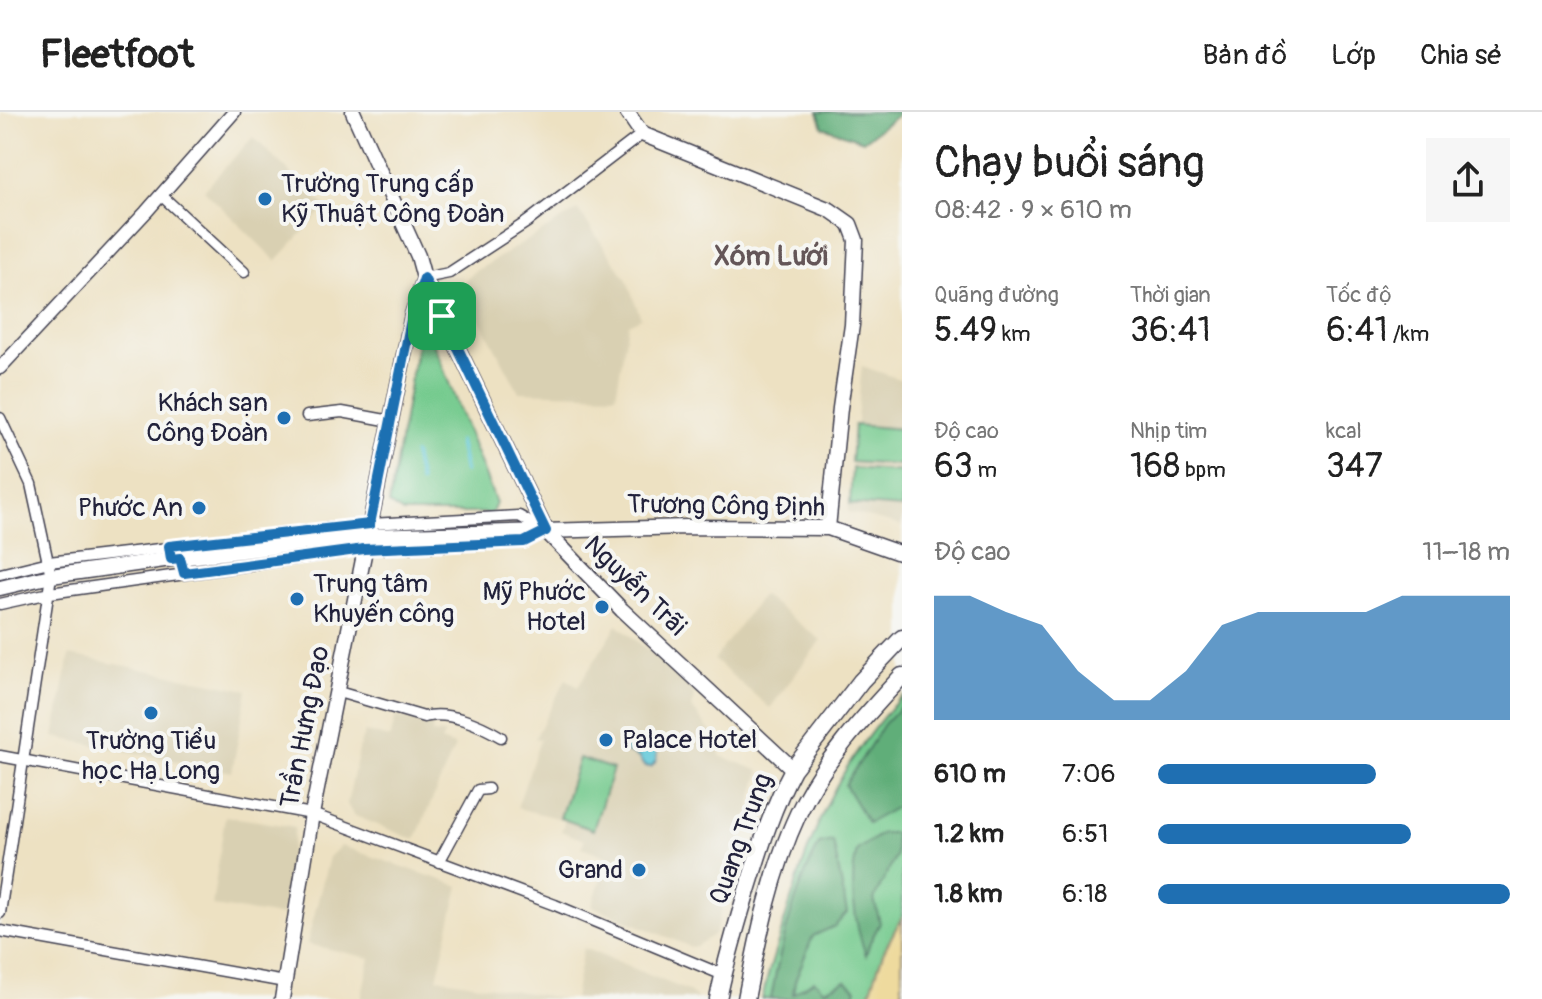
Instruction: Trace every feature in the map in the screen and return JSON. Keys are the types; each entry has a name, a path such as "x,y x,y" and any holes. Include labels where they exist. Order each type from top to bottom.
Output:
{"main road":[{"path":"627,112 642,134 830,210 850,224 856,240 852,325 828,528"},
{"name":"Nguyễn Trãi","path":"356,113 418,256 424,278 546,531 622,610 793,769"},
{"name":"Trần Hưng Đạo","path":"282,999 335,691 412,315 424,278"},
{"name":"Trương Công Định","path":"0,588 50,569 176,559 368,536 687,527 828,528 902,554"},
{"name":"Quang Trung","path":"718,999 763,834 793,769 861,681 902,638"},
{"name":"Quang Trung","path":"746,999 766,910 798,814 828,763 902,676"}],"street":[{"path":"0,368 234,112"},
{"path":"424,278 449,273 462,265 527,222 642,134"},
{"path":"161,195 244,272"},
{"path":"307,416 342,412 391,421"},
{"path":"0,418 31,484 50,569 50,593 0,913"},
{"name":"Trương Công Định","path":"0,604 176,559"},
{"name":"Trương Công Định","path":"0,574 50,569"},
{"path":"335,691 424,717 436,714 457,719 488,729 501,737"},
{"path":"0,756 312,814 555,905 723,975"},
{"path":"439,862 478,790 488,789"},
{"path":"0,931 285,982"}],"shaded area":[{"name":"Trường Trung cấp Kỹ Thuật Công Đoàn","path":"253,137 326,207 276,261 204,190"},
{"path":"578,210 626,278 641,318 628,324 616,395 519,392 461,285 473,273"},
{"path":"862,366 902,380 902,526 848,512"},
{"path":"762,595 821,640 770,708 714,660"},
{"path":"617,625 687,681 694,695 692,708 717,740 720,756 760,771 715,934 696,946 691,947 592,906 608,857 582,847 584,840 561,831 565,820 517,808 540,740 535,738 566,679 578,687"},
{"name":"Trường Tiểu học Hạ Long","path":"70,655 247,690 232,772 54,737"},
{"path":"396,716 433,725 432,733 445,734 441,741 455,746 415,840 353,815 347,804 365,732 390,738"},
{"path":"225,816 295,827 282,916 212,906"},
{"path":"341,846 459,886 437,978 565,999 361,999 370,958 307,944 329,857"},
{"path":"583,948 688,991 698,999 574,999"}],"green space":[{"path":"818,112 902,112 863,141 823,127"},
{"path":"419,332 429,332 496,503 492,513 403,513 389,504"},
{"path":"854,425 902,429 902,465 851,462"},
{"path":"852,468 902,472 902,508 850,504"},
{"path":"902,696 902,917 883,953 868,999 762,999 817,825 860,747"},
{"path":"902,705 902,804 868,823 845,785 884,724"},
{"path":"579,758 613,769 593,830 560,818"},
{"path":"882,833 895,833 896,855 874,899 880,923 866,955 858,930 853,876 857,850"},
{"path":"833,841 847,913 835,926 813,936 793,994 814,980 824,990 846,980 856,989 853,999 771,999 784,940 802,881 819,844"}],"sand":[{"path":"902,917 902,999 868,999 883,953"}],"water":[{"path":"628,742 647,742 657,752 656,761 651,767 644,766 638,757 625,751"}],"waterway":[{"path":"459,441 465,471"},
{"path":"414,454 420,482"}],"place":[{"name":"Trường Trung cấp Kỹ Thuật Công Đoàn","path":"265,199"},
{"name":"Khách sạn Công Đoàn","path":"284,418"},
{"name":"Phước An","path":"199,508"},
{"name":"Trung tâm Khuyến công","path":"297,599"},
{"name":"Mỹ Phước Hotel","path":"602,607"},
{"name":"Trường Tiểu học Hạ Long","path":"151,713"},
{"name":"Palace Hotel","path":"606,740"},
{"name":"Grand","path":"639,870"}],"district":[{"name":"Xóm Lưới","path":"771,256"}],"route":[{"path":"424,278 442,316 546,531 524,542 364,549 184,573 180,558 171,559 169,546 370,524 412,315 424,278"}]}
